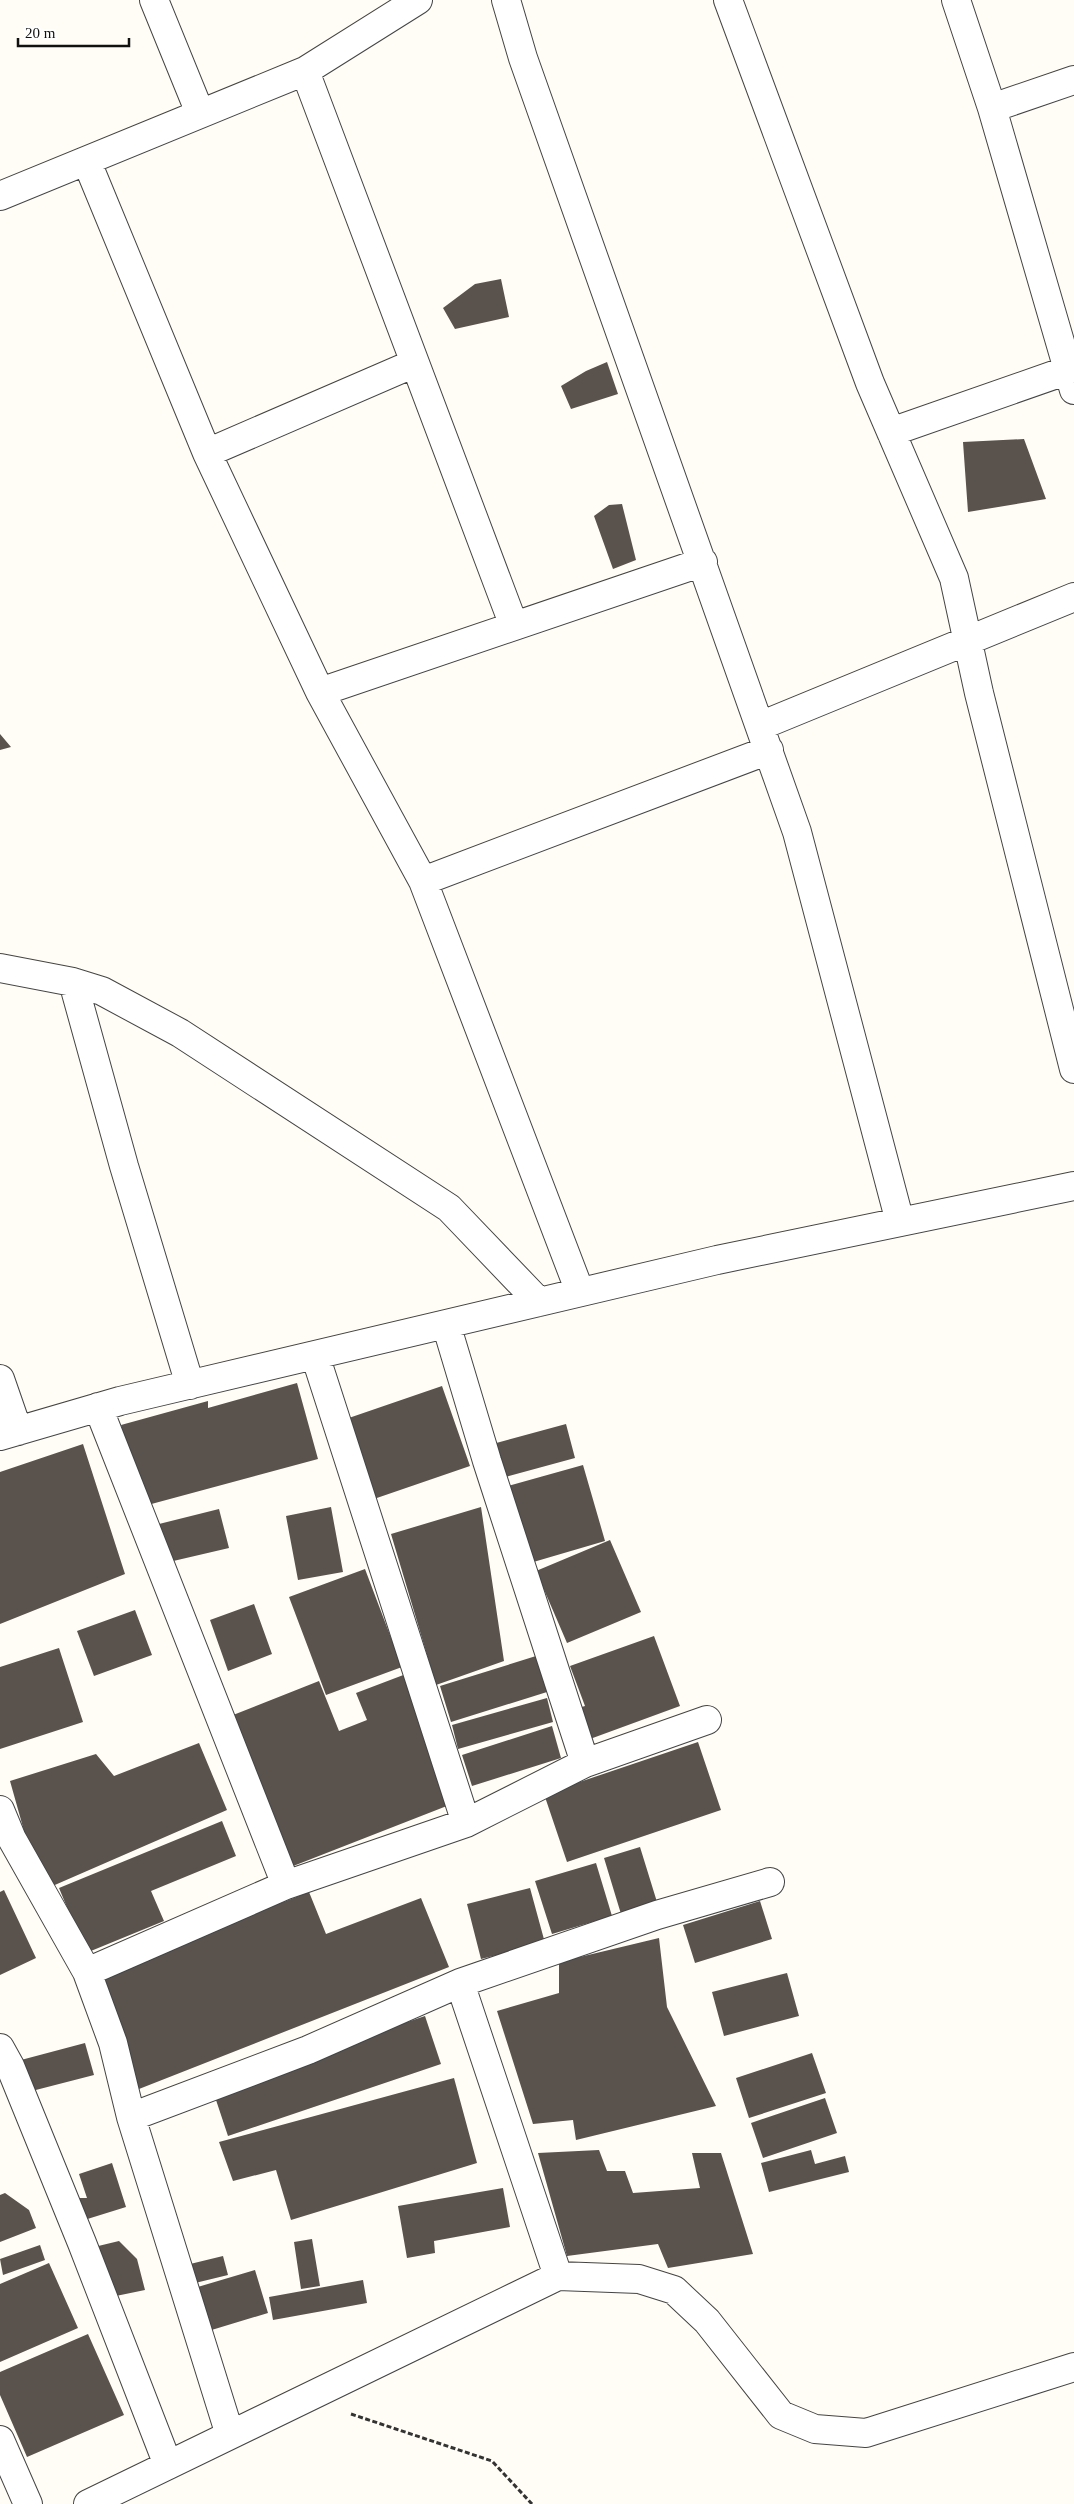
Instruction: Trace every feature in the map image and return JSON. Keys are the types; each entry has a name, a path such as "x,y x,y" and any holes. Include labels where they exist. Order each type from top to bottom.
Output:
{"street":[{"path":"154,0 200,112"},
{"path":"0,196 87,162 200,112 304,71 418,0"},
{"path":"506,0 522,58 703,562 797,832 900,1222"},
{"path":"728,0 870,383 954,578 966,640 1074,1069"},
{"path":"891,432 1072,376 992,108 956,0"},
{"path":"304,71 514,626"},
{"path":"992,108 1074,80"},
{"path":"87,162 207,453 320,692 423,881 580,1292"},
{"path":"207,453 415,364"},
{"path":"320,692 703,562"},
{"path":"423,881 765,738 966,640 1074,597"},
{"path":"0,968 73,982 102,991 180,1033 449,1208 539,1302"},
{"path":"73,982 124,1166 190,1385"},
{"path":"0,1380 9,1433 98,1407 580,1292 718,1260 1074,1186"},
{"path":"446,1324 487,1461 586,1764"},
{"path":"315,1355 466,1823"},
{"path":"98,1407 286,1885"},
{"path":"87,1972 286,1885 466,1823 586,1764 707,1720"},
{"path":"0,1810 12,1839 87,1972 113,2043 131,2116 230,2435"},
{"path":"131,2116 308,2050 460,1983 657,1915 770,1882"},
{"path":"460,1983 558,2276"},
{"path":"0,2048 10,2066 82,2243 168,2465"},
{"path":"88,2504 558,2276 639,2279 674,2290 707,2321 781,2416 815,2429 866,2433 1074,2367"},
{"path":"0,2440 28,2504"}],"path":[{"path":"306,2398 492,2461 532,2504"}],"building":[{"path":"501,279 509,317 455,329 443,308 475,284"},
{"path":"607,362 618,394 571,409 561,386 586,371"},
{"path":"1024,439 1046,499 968,512 963,442"},
{"path":"622,504 636,560 613,569 594,516 609,505"},
{"path":"0,734 11,747 0,750"},
{"path":"297,1383 318,1459 144,1506 121,1425 208,1401 208,1408"},
{"path":"442,1386 470,1466 371,1500 343,1420"},
{"path":"566,1424 575,1458 498,1479 489,1445"},
{"path":"83,1444 125,1574 0,1624 0,1472"},
{"path":"583,1465 605,1541 530,1563 508,1486"},
{"path":"331,1507 343,1572 298,1580 286,1516"},
{"path":"481,1507 504,1661 436,1685 391,1534"},
{"path":"219,1509 229,1548 169,1562 159,1524"},
{"path":"610,1540 641,1612 567,1643 536,1571"},
{"path":"365,1569 402,1667 326,1695 289,1597"},
{"path":"254,1604 272,1654 228,1671 210,1620"},
{"path":"135,1610 152,1655 94,1676 77,1631"},
{"path":"654,1636 680,1706 590,1739 578,1708 585,1706 570,1666"},
{"path":"59,1648 83,1722 0,1749 0,1667"},
{"path":"536,1656 547,1692 451,1722 440,1686"},
{"path":"406,1674 457,1802 283,1870 223,1719 319,1681 339,1731 367,1720 356,1693"},
{"path":"547,1698 553,1722 458,1749 452,1725"},
{"path":"552,1726 561,1758 472,1786 462,1755"},
{"path":"698,1742 721,1810 567,1862 544,1794"},
{"path":"199,1743 227,1810 41,1891 10,1781 96,1754 114,1776"},
{"path":"222,1821 236,1856 151,1891 164,1921 86,1953 59,1888"},
{"path":"640,1847 657,1902 621,1914 604,1858"},
{"path":"596,1863 612,1916 552,1934 535,1881"},
{"path":"530,1888 545,1943 481,1959 467,1904"},
{"path":"4,1890 36,1958 0,1975 0,1892"},
{"path":"309,1892 326,1934 421,1898 449,1967 139,2089 94,1976"},
{"path":"760,1901 772,1939 695,1963 683,1925"},
{"path":"659,1938 667,2007 716,2106 576,2140 573,2120 533,2124 497,2011 559,1993 559,1962"},
{"path":"787,1973 799,2016 724,2036 712,1992"},
{"path":"425,2016 441,2064 228,2136 212,2088"},
{"path":"85,2043 94,2075 28,2092 21,2060"},
{"path":"812,2053 826,2093 749,2118 736,2078"},
{"path":"454,2078 477,2163 291,2220 276,2170 233,2181 219,2142"},
{"path":"825,2098 837,2133 763,2158 751,2123"},
{"path":"599,2150 607,2171 625,2171 633,2193 700,2188 692,2153 721,2153 753,2254 668,2268 658,2244 567,2256 538,2153"},
{"path":"811,2150 815,2164 845,2156 849,2172 769,2192 761,2163"},
{"path":"112,2163 126,2207 81,2221 73,2198 87,2198 79,2174"},
{"path":"503,2188 510,2227 434,2241 435,2253 407,2258 398,2206"},
{"path":"5,2193 29,2210 36,2228 0,2242 0,2195"},
{"path":"312,2239 320,2286 301,2289 294,2242"},
{"path":"119,2241 137,2259 145,2290 111,2297 90,2248"},
{"path":"40,2245 45,2260 3,2275 0,2259"},
{"path":"223,2256 228,2275 191,2284 186,2265"},
{"path":"49,2263 78,2328 0,2362 0,2284"},
{"path":"255,2270 268,2313 205,2332 191,2289"},
{"path":"363,2280 367,2303 273,2320 269,2297"},
{"path":"88,2334 124,2415 27,2457 0,2395 0,2372"}]}
